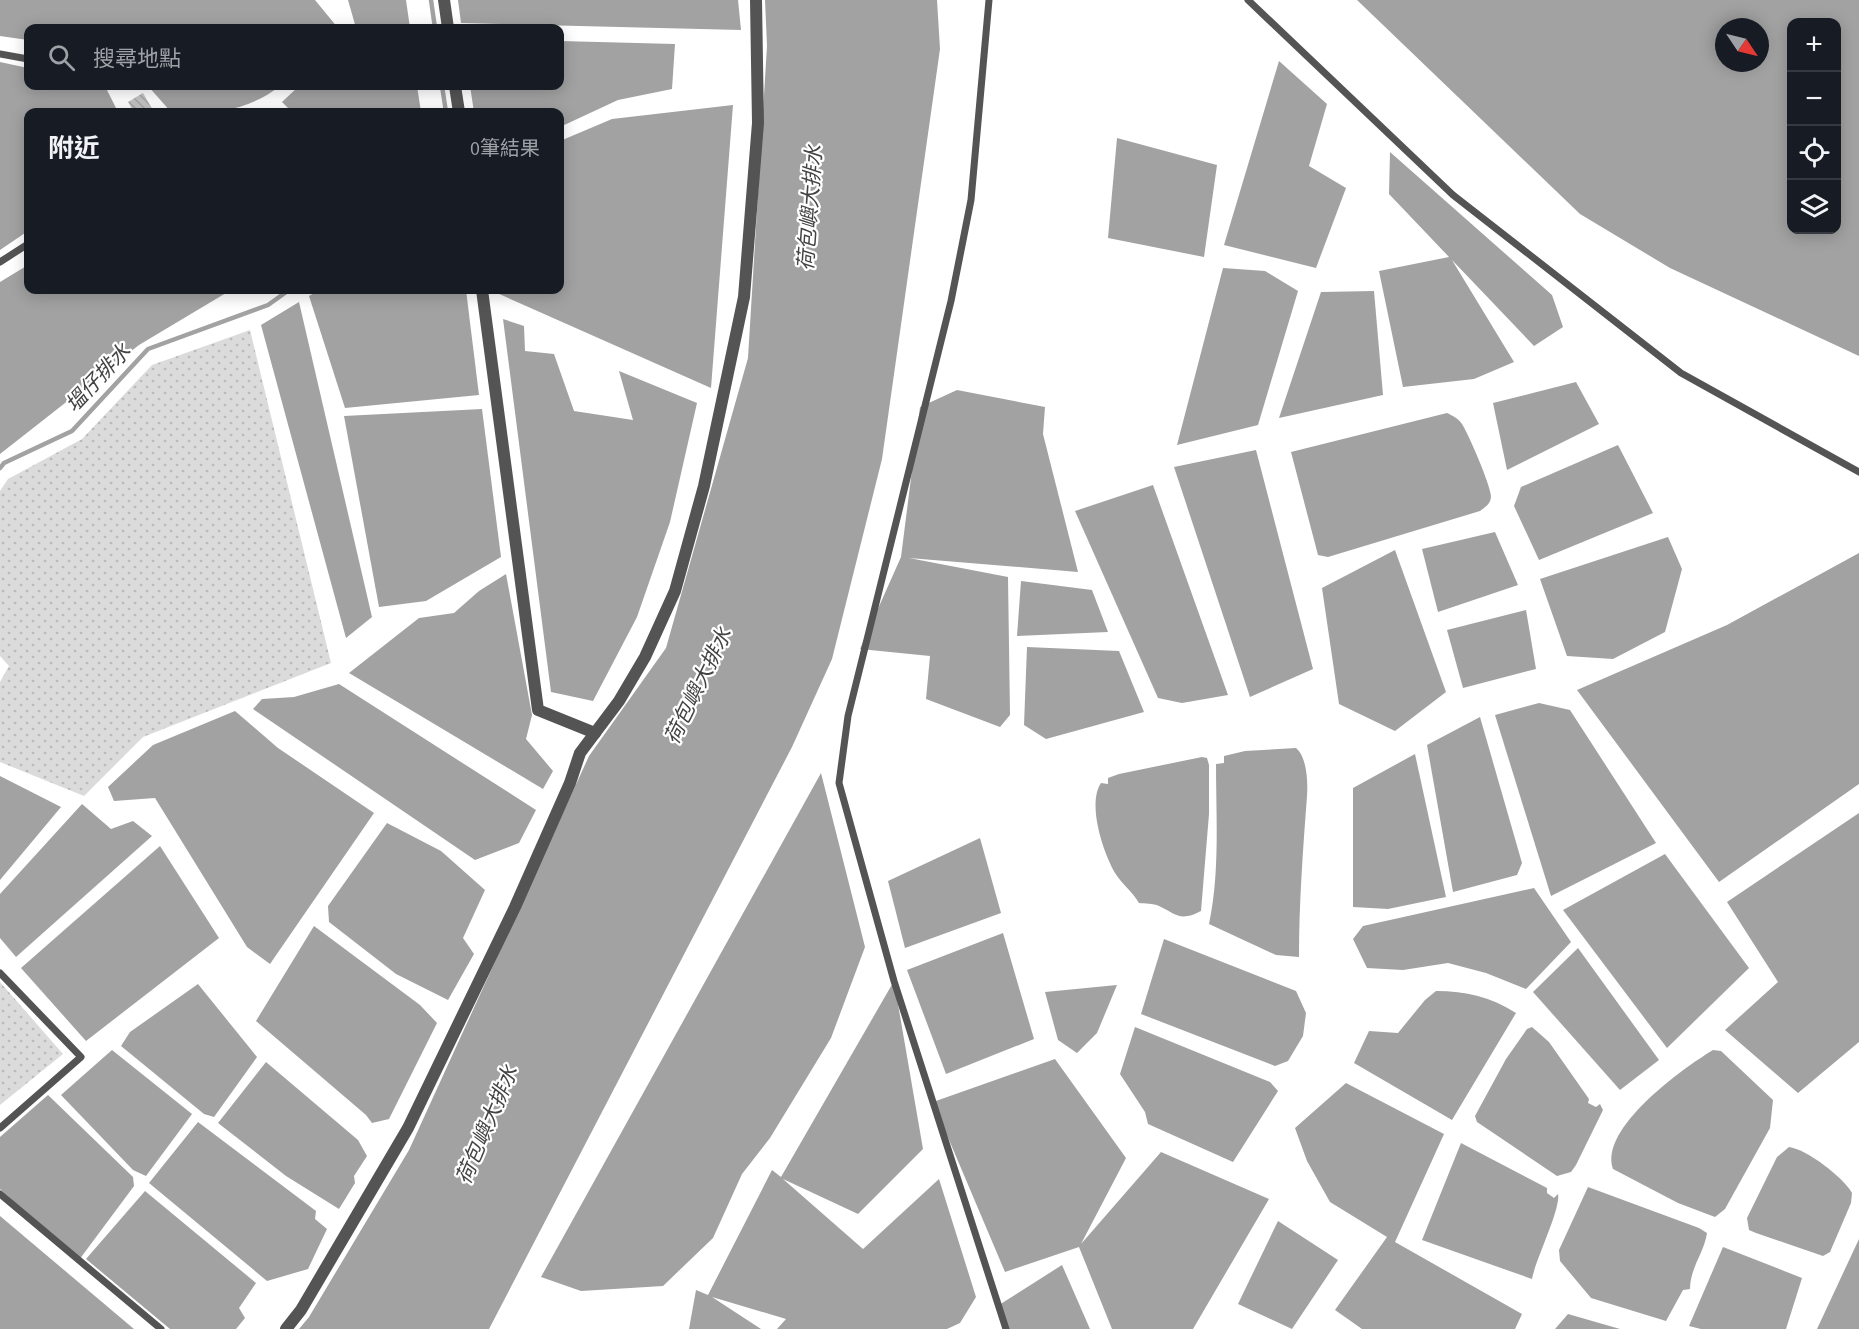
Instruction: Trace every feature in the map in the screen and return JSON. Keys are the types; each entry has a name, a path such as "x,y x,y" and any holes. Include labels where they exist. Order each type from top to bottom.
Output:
{"street":[{"path":"444,0 447,24"},
{"path":"286,1329 301,1310 413,1119 515,907 570,783 580,753 619,701 659,629 675,591 705,486 744,297 758,123 756,0"},
{"path":"456,90 458,108"},
{"path":"483,294 538,710 595,733"}],"lane":[{"path":"989,0 969,211 951,301 848,716 839,783 894,981 1006,1329"},
{"path":"1248,0 1453,195 1681,373 1859,472"},
{"path":"0,54 24,58"},
{"path":"0,262 24,247"},
{"path":"0,973 81,1057 0,1128"},
{"path":"0,1194 161,1329"}],"shaded area":[{"path":"250,330 331,663 143,737 84,796 0,762 0,682 9,666 0,656 0,491 8,479 82,439 152,365"},
{"path":"0,982 63,1054 0,1105"}],"water":[{"path":"0,0 315,0 335,24 24,24 24,39 0,36"},
{"path":"348,0 406,0 409,24 355,24"},
{"path":"458,0 738,0 741,30 564,24 461,23"},
{"name":"荷包嶼大排水","path":"765,0 937,0 940,49 882,459 832,659 792,747 489,1329 299,1329 309,1317 409,1150 589,756 666,648 748,358 767,46"},
{"path":"1357,0 1859,0 1859,356 1670,268 1580,214"},
{"path":"564,41 675,44 672,89 618,100 564,125 564,108 473,108 471,90 564,90"},
{"path":"1279,61 1327,104 1309,166 1346,188 1316,268 1224,245"},
{"path":"0,62 24,67 24,90 107,90 116,108 24,108 24,234 0,250"},
{"path":"152,90 274,90 254,102 234,108 167,108"},
{"path":"295,90 418,90 420,108 288,108 282,102"},
{"path":"733,105 711,388 499,294 564,294 564,139 612,119"},
{"path":"1117,138 1217,165 1204,257 1108,238"},
{"path":"1390,152 1552,295 1563,327 1534,346 1452,260 1514,362 1474,379 1403,387 1379,271 1449,257 1389,194"},
{"path":"24,267 24,294 224,294 139,345 0,454 0,282"},
{"path":"1223,268 1265,271 1298,291 1258,425 1177,445"},
{"path":"1374,291 1383,395 1279,418 1321,292"},
{"path":"312,294 466,294 479,395 345,408 309,296"},
{"path":"299,302 372,617 346,638 261,325"},
{"path":"503,319 524,326 525,351 554,354 574,411 633,420 619,371 697,403 670,522 637,617 593,701 551,692"},
{"path":"1576,382 1599,424 1507,470 1493,403"},
{"path":"957,390 1045,407 1043,434 1078,572 909,558 1008,577 1010,715 1000,727 926,699 930,656 860,649 901,557 920,407"},
{"path":"482,409 501,557 426,601 379,607 344,416"},
{"path":"1447,413 1460,422 1474,448 1490,490 1491,499 1487,505 1480,511 1328,557 1318,555 1291,452"},
{"path":"1618,445 1653,513 1539,560 1514,506 1521,487"},
{"path":"1256,450 1313,669 1250,697 1174,467"},
{"path":"1153,485 1228,695 1182,703 1158,698 1075,511"},
{"path":"1495,532 1518,585 1438,612 1422,549"},
{"path":"1668,537 1682,569 1665,632 1613,659 1567,656 1540,579"},
{"path":"1395,550 1446,692 1395,731 1339,704 1322,588"},
{"path":"1859,553 1859,784 1719,882 1577,690 1727,625"},
{"path":"506,574 532,715 526,739 553,771 543,789 349,673 419,618 454,613 479,591"},
{"path":"1021,581 1092,590 1108,632 1017,636"},
{"path":"1526,610 1536,669 1463,688 1447,630"},
{"path":"1027,647 1119,651 1144,712 1046,739 1024,725"},
{"path":"339,684 536,810 519,843 475,860 253,709 262,699 294,697"},
{"path":"1539,703 1570,710 1656,843 1551,896 1495,715"},
{"path":"235,711 278,748 374,813 270,964 247,947 155,798 114,801 108,787 153,745"},
{"path":"1480,717 1522,863 1517,875 1453,892 1427,745"},
{"path":"1296,748 1305,763 1307,784 1300,896 1299,957 1276,955 1209,924 1216,865 1216,764 1224,763 1224,756 1245,751"},
{"path":"1415,754 1446,897 1388,909 1353,907 1353,788"},
{"path":"1202,757 1207,758 1209,765 1209,814 1201,911 1188,916 1178,916 1157,905 1139,903 1118,877 1110,864 1098,828 1097,792 1101,783 1108,784 1108,778 1119,774"},
{"path":"821,773 865,947 831,1038 770,1138 742,1174 713,1238 663,1286 581,1291 541,1277"},
{"path":"0,776 61,807 0,880"},
{"path":"82,804 111,829 133,821 152,836 16,957 0,938 0,894"},
{"path":"1859,813 1859,1042 1798,1093 1725,1030 1778,982 1727,902"},
{"path":"387,823 441,851 485,890 463,938 474,954 448,1000 396,974 329,922 328,906"},
{"path":"980,838 1001,913 905,948 888,881"},
{"path":"160,846 219,938 86,1041 21,968"},
{"path":"1665,854 1749,968 1667,1048 1563,910"},
{"path":"1534,888 1571,942 1526,989 1486,973 1448,963 1403,970 1367,968 1353,939 1363,926"},
{"path":"314,926 420,1005 437,1023 389,1119 372,1123 366,1115 256,1021"},
{"path":"1003,933 1034,1039 946,1074 907,970"},
{"path":"1164,939 1296,991 1306,1013 1303,1036 1288,1061 1275,1066 1141,1014"},
{"path":"1578,948 1659,1060 1620,1090 1533,992"},
{"path":"894,981 923,1149 858,1214 783,1179 863,1249 939,1179 976,1297 960,1323 947,1329 777,1329 786,1319 712,1297 761,1329 689,1329 696,1290 708,1295 772,1170 781,1177"},
{"path":"198,984 257,1057 214,1117 204,1114 121,1046 130,1032"},
{"path":"1117,985 1097,1033 1077,1053 1058,1040 1045,992"},
{"path":"1436,991 1478,996 1516,1013 1452,1120 1354,1063 1369,1031 1398,1033 1425,1000"},
{"path":"1135,1027 1270,1082 1278,1091 1233,1162 1148,1124 1145,1112 1120,1074"},
{"path":"1532,1027 1549,1042 1589,1099 1588,1103 1596,1107 1600,1104 1603,1110 1576,1165 1571,1172 1557,1176 1477,1122 1475,1116 1506,1059 1527,1029"},
{"path":"112,1050 192,1114 146,1176 133,1170 61,1095"},
{"path":"1713,1050 1721,1051 1773,1100 1770,1128 1725,1209 1715,1217 1678,1203 1613,1169 1612,1153 1618,1136 1646,1101 1664,1085"},
{"path":"1055,1059 1126,1158 1081,1244 1161,1152 1269,1199 1193,1329 1112,1329 1079,1247 1005,1272 933,1102"},
{"path":"266,1062 358,1140 367,1156 354,1176 355,1183 339,1209 286,1176 218,1123"},
{"path":"1346,1083 1444,1134 1395,1242 1522,1314 1515,1329 1362,1329 1335,1310 1387,1237 1330,1202 1307,1161 1295,1128"},
{"path":"48,1095 133,1177 134,1186 79,1260 0,1189 0,1137"},
{"path":"198,1122 316,1211 315,1219 327,1229 308,1269 267,1281 149,1183"},
{"path":"1461,1143 1547,1188 1547,1193 1554,1198 1558,1194 1556,1211 1532,1279 1422,1240"},
{"path":"1789,1147 1805,1153 1824,1165 1841,1179 1852,1193 1851,1203 1830,1252 1823,1256 1749,1230 1747,1218 1777,1157"},
{"path":"1588,1187 1707,1233 1692,1274 1690,1289 1683,1290 1666,1321 1591,1298 1560,1261 1559,1250"},
{"path":"145,1191 256,1283 239,1308 245,1318 236,1329 170,1329 86,1259"},
{"path":"0,1216 134,1329 0,1329"},
{"path":"1278,1221 1338,1260 1292,1329 1238,1304"},
{"path":"1859,1239 1859,1329 1817,1329"},
{"path":"1723,1247 1802,1278 1786,1329 1701,1329 1689,1326"},
{"path":"1062,1265 1090,1329 1009,1329 999,1305"},
{"path":"1568,1314 1620,1329 1555,1329"}],"building":[{"path":"143,93 152,108 132,108 128,102"}],"waterway":[{"name":"塭仔排水","path":"431,0 434,24"},
{"name":"塭仔排水","path":"443,90 445,108"},
{"name":"塭仔排水","path":"0,468 4,463 72,431 148,349 268,305 283,294"}]}
